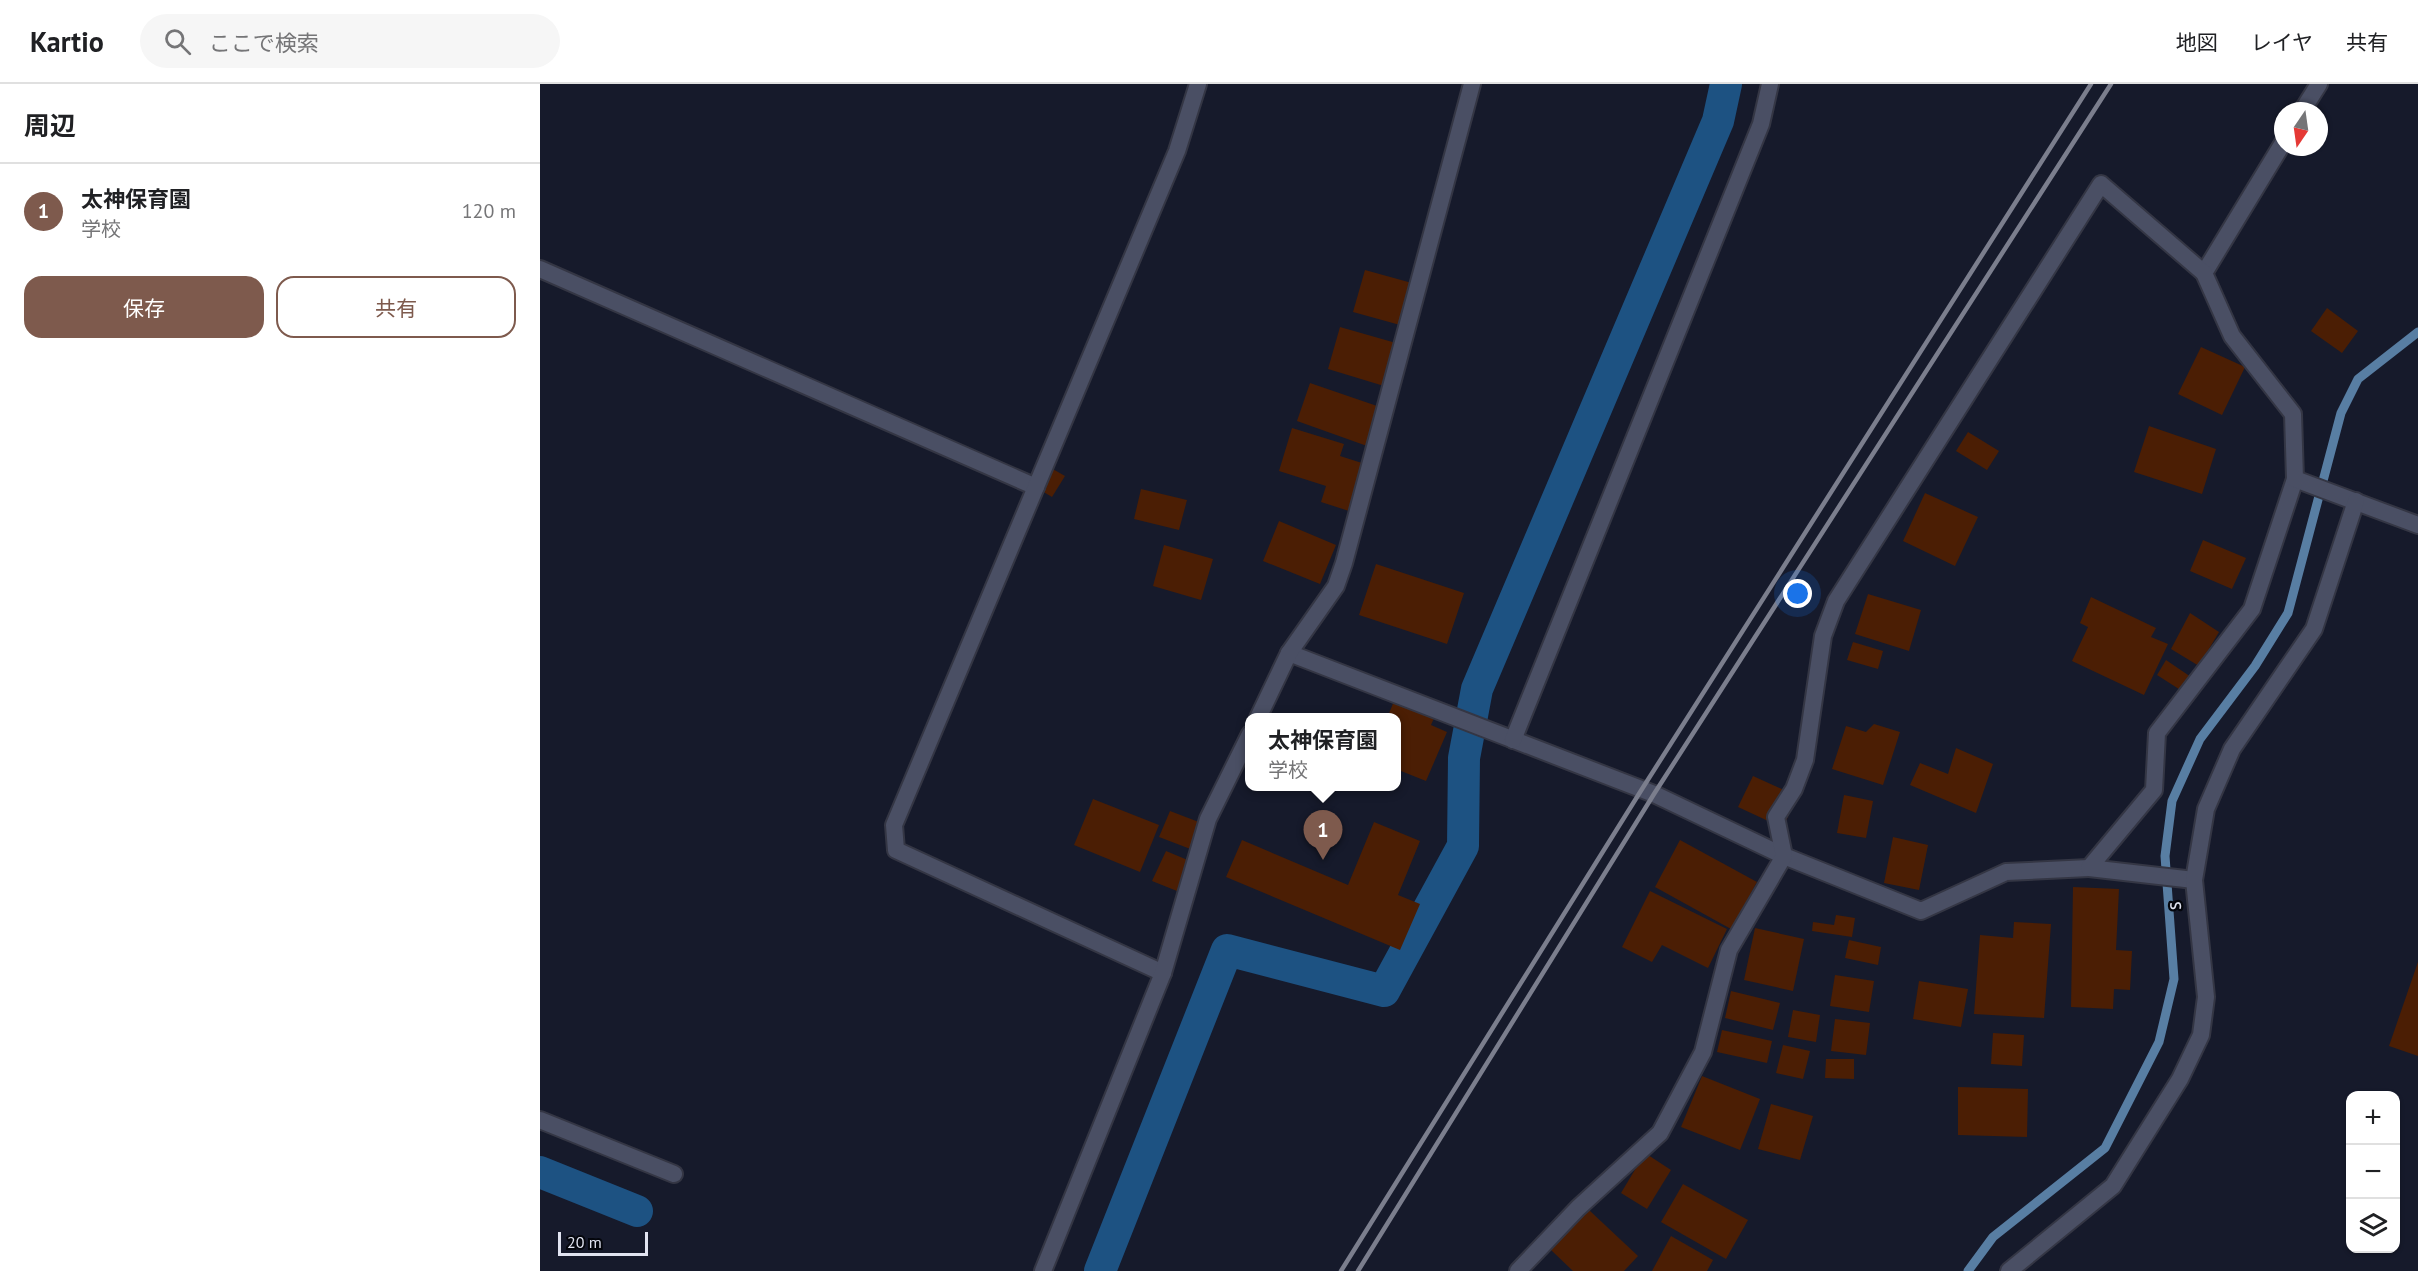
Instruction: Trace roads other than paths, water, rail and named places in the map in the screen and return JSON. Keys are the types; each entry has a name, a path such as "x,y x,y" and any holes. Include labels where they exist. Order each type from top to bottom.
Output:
{"street":[{"path":"1163,973 896,850 894,825 1178,152 1198,84"},
{"path":"1259,713 1289,653 1336,586 1344,563 1472,84"},
{"path":"1513,740 1761,124 1770,84"},
{"path":"2308,102 2319,84"},
{"path":"2204,273 2275,156"},
{"path":"1518,1271 1578,1208 1660,1133 1703,1052 1729,950 1784,856 1776,817 1794,789 1805,760 1823,636 1836,601 2102,184 2204,273 2232,336 2293,414 2302,481 2253,609 2157,733 2154,790 2089,868"},
{"path":"540,269 1036,487"},
{"path":"2302,481 2418,525"},
{"name":"s","path":"2009,1271 2113,1186 2180,1078 2201,1035 2206,997 2194,880 2206,809 2232,749 2314,629 2356,501"},
{"path":"1289,653 1654,794 1784,856 1921,911 2006,872 2089,868 2194,880"},
{"path":"1043,1271 1163,973 1208,819 1245,744"},
{"path":"540,1120 674,1174"}],"waterway":[{"path":"1100,1271 1227,950 1384,991 1463,846 1464,758 1477,689 1718,121 1726,84"},
{"path":"1968,1271 1993,1237 2105,1148 2159,1042 2174,979 2165,856 2172,801 2200,739 2255,666 2288,613 2341,413 2358,379 2418,332"},
{"path":"540,1172 637,1211"}],"railway":[{"path":"1341,1271 1642,789 2091,84"},
{"path":"1358,1271 1654,794 2111,84"}],"place":[{"name":"太神保育園","path":"1323,860"}]}
